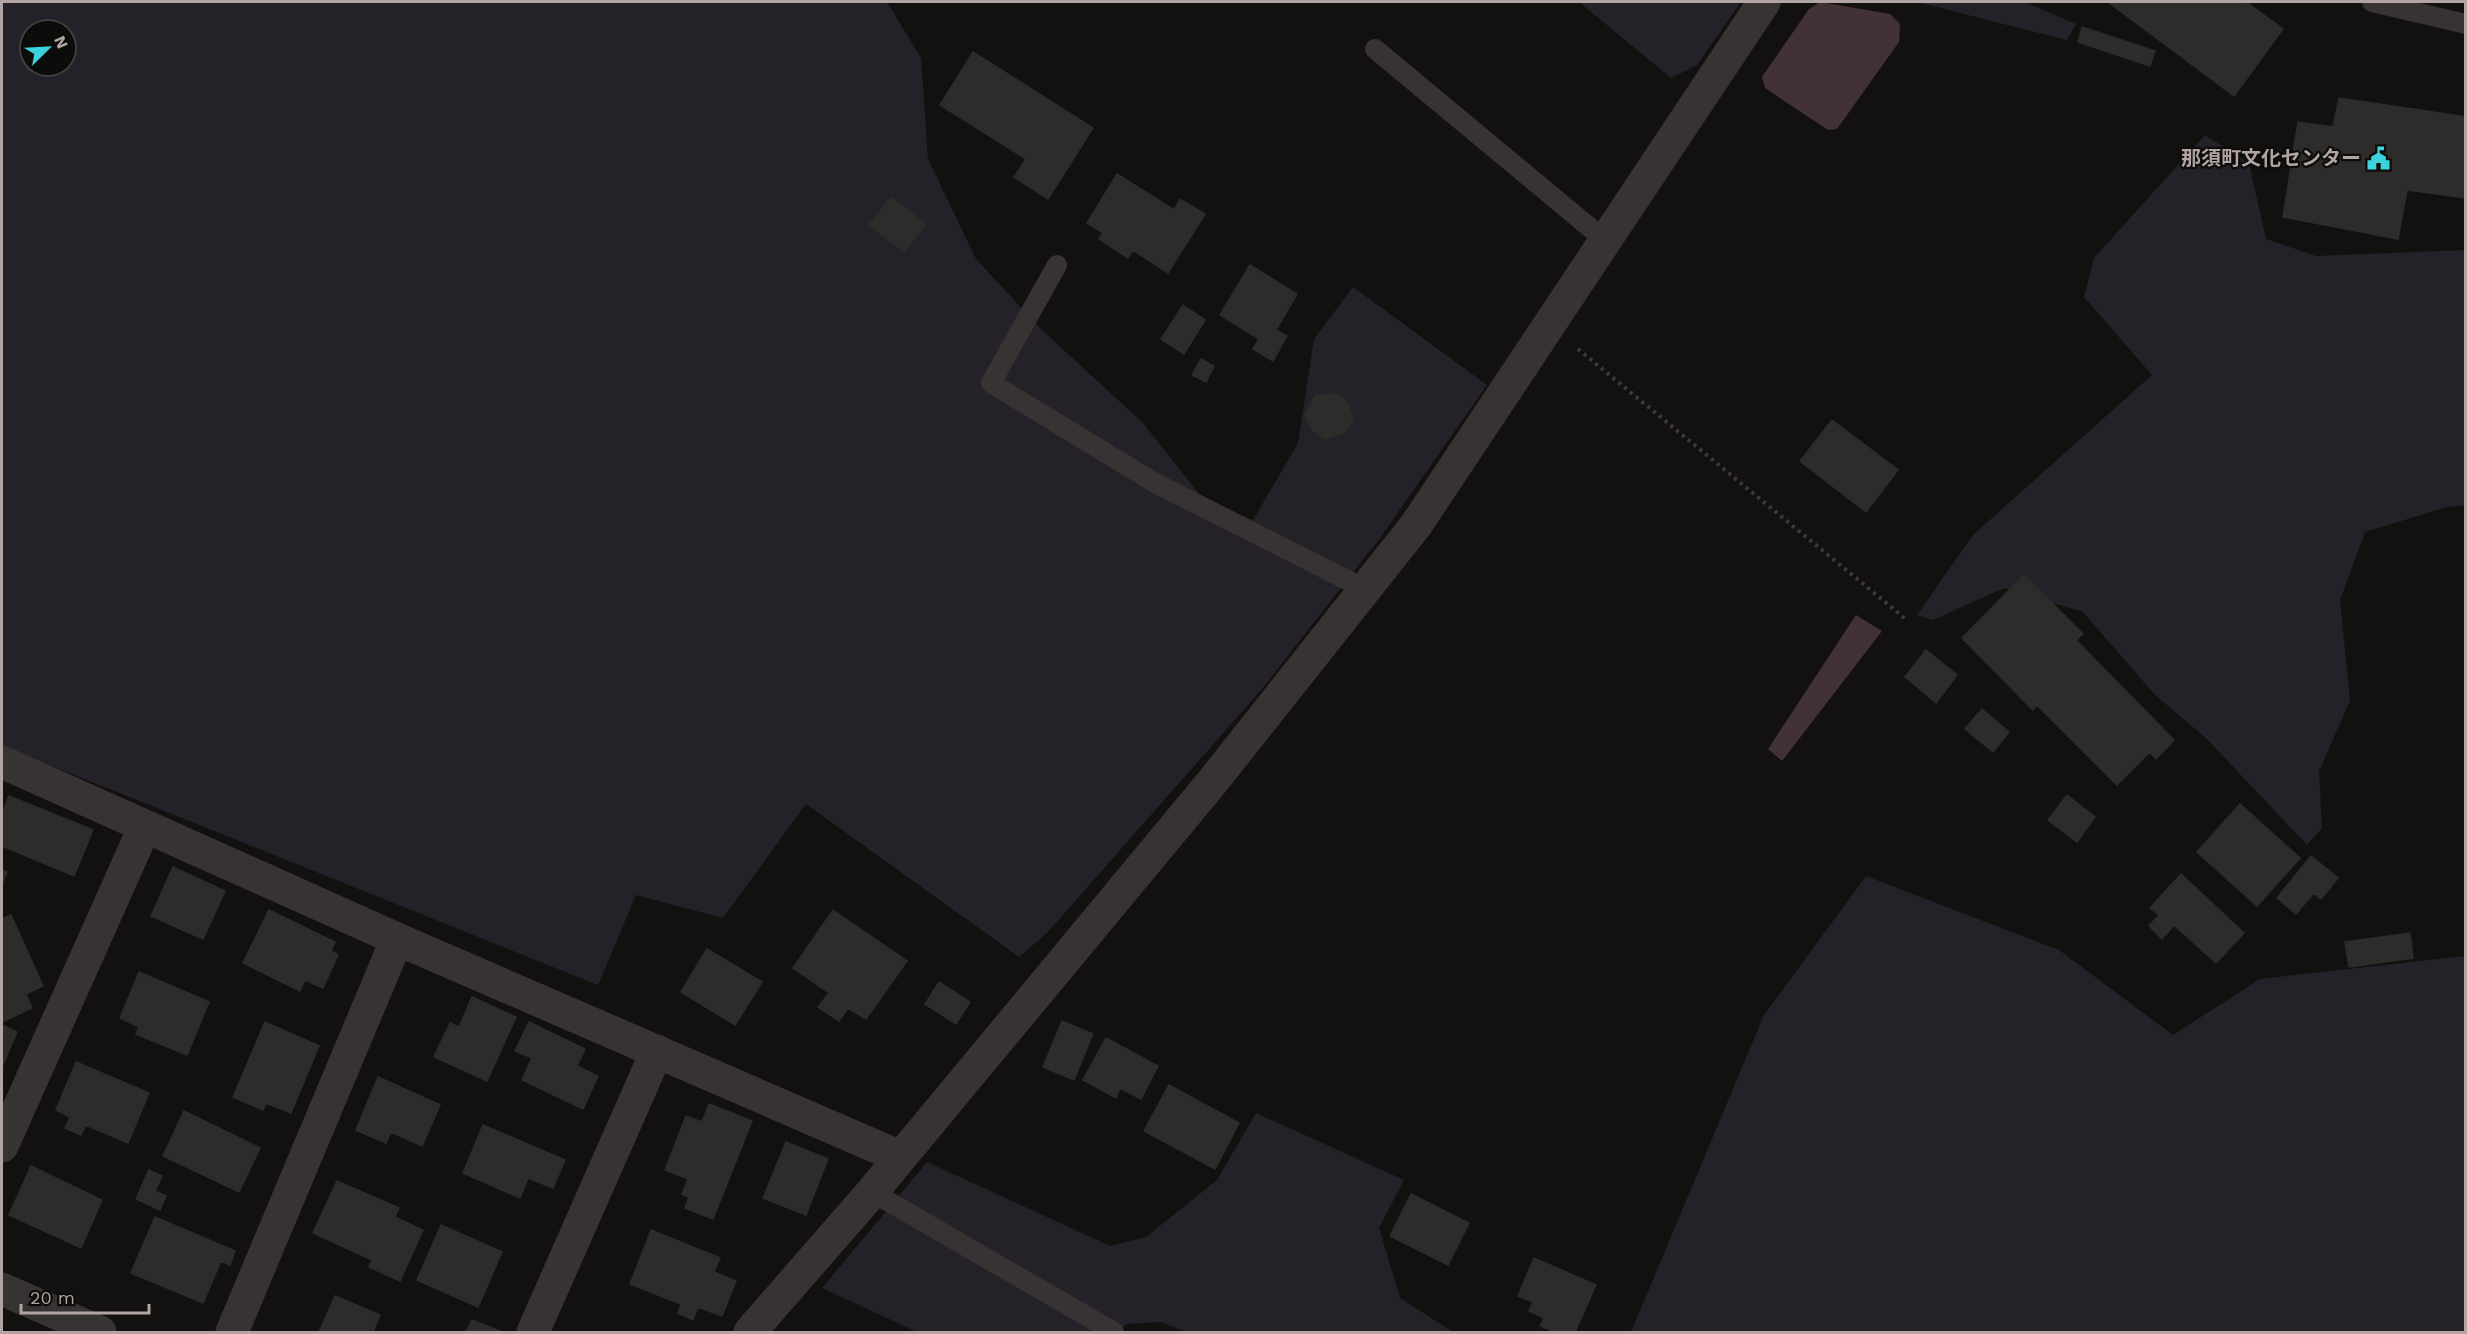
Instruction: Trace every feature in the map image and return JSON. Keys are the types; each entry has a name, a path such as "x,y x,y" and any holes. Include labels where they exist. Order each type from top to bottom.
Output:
{"street":[{"path":"750,1332 872,1192 1213,781 1416,525 1764,2"},
{"path":"2,762 397,939 900,1157"},
{"path":"2,1146 146,826"},
{"path":"232,1332 397,939"},
{"path":"533,1332 657,1051"},
{"path":"2,1289 100,1332"}],"lane":[{"path":"2372,2 2405,6 2466,24"},
{"path":"1375,49 1606,241"},
{"path":"1057,265 991,383 1155,483 1365,589"},
{"path":"872,1192 1114,1332"}],"path":[{"path":"1550,326 1907,620"}],"shaded area":[{"path":"2,2 887,2 921,58 928,159 976,259 1043,331 1143,423 1207,504 1253,520 1298,443 1314,339 1353,287 1487,385 1380,538 1261,690 1047,933 1019,957 806,804 723,918 636,895 598,985 2,746"},
{"path":"1579,2 1741,2 1697,65 1671,78"},
{"path":"1820,2 1890,14 1900,24 1899,42 1837,129 1828,130 1765,88 1762,77 1809,9"},
{"path":"1917,2 2025,2 2076,24 2067,40"},
{"path":"2205,135 2249,163 2266,239 2316,256 2465,250 2465,505 2447,507 2365,532 2340,600 2350,701 2319,771 2322,828 2307,845 2206,738 2155,695 2083,612 2004,588 1933,620 1917,615 1973,535 2152,375 2084,297 2094,258"},
{"path":"1856,615 1882,631 1782,761 1768,749"},
{"path":"1866,876 2059,950 2173,1035 2260,979 2465,956 2465,1332 1631,1332 1764,1015"},
{"path":"1256,1113 1404,1180 1379,1228 1400,1298 1453,1332 1186,1332 1161,1322 1126,1324 1119,1332 917,1332 822,1288 927,1162 1110,1246 1146,1237 1217,1180"}],"building":[{"path":"2108,2 2246,2 2283,29 2234,96"},
{"path":"2082,27 2155,51 2150,66 2078,42"},
{"path":"973,52 1093,128 1048,199 1014,177 1026,159 940,105"},
{"name":"那須町文化センター","path":"2339,98 2466,117 2466,198 2407,190 2398,239 2283,217 2298,122 2333,127"},
{"path":"1117,174 1174,210 1180,199 1205,214 1168,273 1133,250 1128,258 1099,239 1103,233 1087,223"},
{"path":"891,197 926,224 904,252 869,225"},
{"path":"1250,265 1297,294 1276,330 1287,336 1273,361 1253,349 1259,339 1220,315"},
{"path":"1183,305 1205,320 1184,354 1161,339"},
{"path":"1201,359 1214,366 1206,382 1192,375"},
{"path":"1336,393 1347,402 1353,420 1345,432 1325,439 1313,431 1305,415 1315,396"},
{"path":"1832,420 1898,470 1866,512 1800,461"},
{"path":"2024,575 2083,634 2076,640 2174,740 2156,759 2150,752 2117,785 2037,705 2033,710 1962,638"},
{"path":"1926,650 1957,675 1936,703 1905,677"},
{"path":"1982,709 2009,732 1993,752 1965,729"},
{"path":"2067,795 2095,817 2077,842 2048,820"},
{"path":"9,796 93,830 74,876 2,846 2,814"},
{"path":"2240,804 2300,858 2257,906 2197,852"},
{"path":"2311,856 2338,878 2321,899 2314,893 2296,914 2277,898"},
{"path":"173,867 225,891 203,939 151,916"},
{"path":"2,870 7,872 2,885"},
{"path":"2181,874 2244,933 2216,963 2174,925 2162,939 2149,926 2159,915 2150,908"},
{"path":"269,910 335,942 331,951 338,955 323,988 305,980 300,991 243,963"},
{"path":"833,910 907,961 866,1019 848,1008 839,1021 818,1007 829,993 793,968"},
{"path":"11,915 43,986 26,994 32,1008 2,1022 2,919"},
{"path":"2410,933 2413,958 2349,967 2345,942"},
{"path":"707,949 762,982 735,1025 681,992"},
{"path":"139,972 209,1002 187,1055 136,1034 139,1027 120,1018"},
{"path":"939,982 970,1002 956,1024 925,1004"},
{"path":"472,997 516,1017 487,1081 434,1057 450,1023 459,1027"},
{"path":"1062,1021 1093,1034 1074,1080 1043,1067"},
{"path":"265,1022 319,1046 291,1113 266,1103 263,1110 233,1097"},
{"path":"529,1022 585,1049 577,1066 598,1076 583,1109 522,1080 532,1058 515,1051"},
{"path":"2,1025 17,1032 2,1067"},
{"path":"1106,1038 1158,1066 1141,1099 1120,1088 1116,1098 1083,1080"},
{"path":"76,1062 149,1093 128,1143 86,1125 81,1135 65,1128 70,1117 56,1110"},
{"path":"378,1077 440,1105 422,1146 391,1132 386,1143 356,1130"},
{"path":"1169,1085 1239,1123 1215,1169 1144,1131"},
{"path":"709,1104 752,1121 713,1219 685,1208 689,1197 682,1194 688,1179 665,1170 686,1116 702,1122"},
{"path":"184,1111 260,1148 239,1192 163,1156"},
{"path":"483,1125 565,1160 553,1188 528,1178 520,1198 463,1173"},
{"path":"786,1142 828,1159 806,1215 763,1198"},
{"path":"31,1166 102,1200 81,1248 9,1215"},
{"path":"149,1170 162,1176 155,1191 166,1196 160,1210 136,1199"},
{"path":"337,1181 399,1208 395,1217 423,1230 400,1281 369,1267 372,1260 313,1233"},
{"path":"1411,1194 1469,1223 1448,1265 1390,1236"},
{"path":"155,1217 235,1251 230,1265 221,1261 203,1303 131,1273"},
{"path":"441,1225 502,1252 478,1307 417,1280"},
{"path":"651,1230 720,1258 714,1272 736,1281 722,1316 698,1307 693,1320 678,1313 681,1304 630,1284"},
{"path":"1534,1258 1596,1285 1575,1332 1556,1332 1540,1326 1544,1318 1529,1311 1533,1302 1518,1296"},
{"path":"335,1296 380,1315 373,1332 319,1332"},
{"path":"472,1320 502,1332 466,1332"}],"place":[{"name":"那須町文化センター","path":"2379,158"}]}
